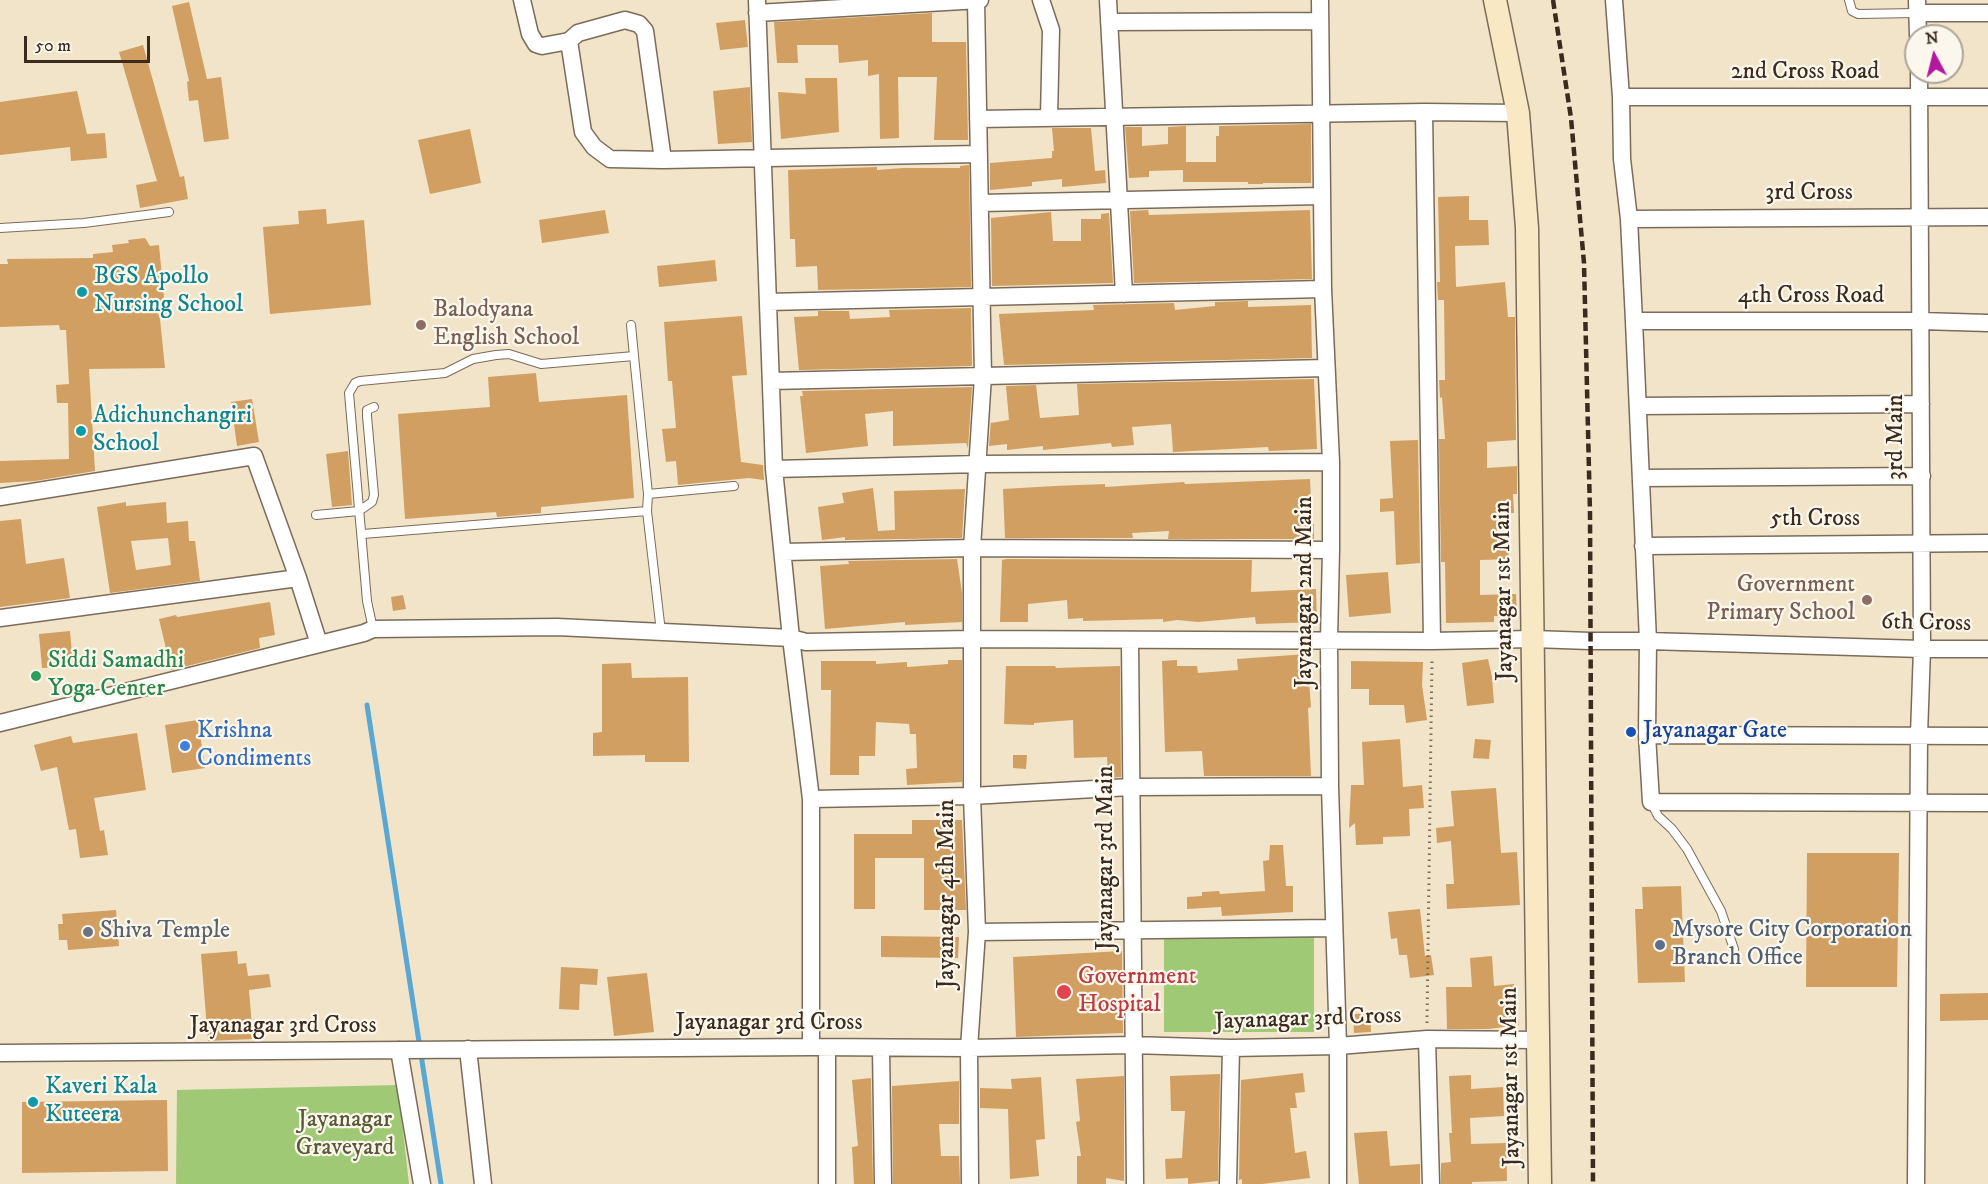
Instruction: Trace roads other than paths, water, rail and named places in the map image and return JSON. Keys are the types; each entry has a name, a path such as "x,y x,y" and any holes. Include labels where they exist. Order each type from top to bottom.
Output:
{"street":[{"path":"522,0 530,34 536,44 542,46 569,41 578,33 625,20 639,24 645,31 663,160"},
{"path":"1041,0 1051,30 1048,117"},
{"path":"1108,0 1124,294"},
{"name":"Jayanagar 2nd Main","path":"1320,0 1319,113 1323,289 1331,462 1330,786 1338,1046 1338,1184"},
{"name":"Jayanagar 1st Main","path":"1495,0 1518,114 1527,228 1540,1184"},
{"path":"1614,0 1621,98 1622,159 1629,219 1638,406 1651,802 1988,803"},
{"path":"827,1184 819,1047 811,799 791,638 774,469 757,6 978,1"},
{"name":"Jayanagar 4th Main","path":"970,1184 969,1048 977,932 972,796 972,548 983,376 978,1"},
{"path":"1917,24 1916,7 1988,13"},
{"path":"1109,22 1320,21"},
{"path":"569,41 583,132 594,147 610,159 979,154"},
{"name":"3rd Main","path":"1916,1184 1919,735 1922,649 1920,84"},
{"name":"2nd Cross Road","path":"1621,98 1988,97"},
{"path":"978,118 1424,112 1518,114"},
{"path":"1424,112 1432,641"},
{"path":"980,203 1321,196"},
{"name":"3rd Cross","path":"1629,219 1988,217"},
{"path":"768,302 1323,289"},
{"name":"4th Cross Road","path":"1634,321 1988,322"},
{"path":"771,381 1326,368"},
{"path":"1638,406 1921,404"},
{"path":"0,497 254,456 323,643"},
{"path":"774,469 979,464 1331,462"},
{"path":"1641,478 1922,476"},
{"name":"5th Cross","path":"1642,546 1988,543"},
{"path":"783,552 972,548 1331,550"},
{"path":"0,618 298,578"},
{"name":"6th Cross","path":"0,723 369,631 557,627 791,638 806,642 971,639 1432,641 1533,639 1988,649"},
{"name":"Jayanagar 3rd Main","path":"1130,640 1135,1184"},
{"path":"1647,735 1988,736"},
{"path":"811,799 972,796 1131,787 1330,786"},
{"path":"977,932 1334,927"},
{"path":"1427,1039 1431,1184"},
{"name":"Jayanagar 3rd Cross","path":"0,1053 969,1048 1132,1045 1231,1048 1338,1046 1427,1039 1538,1040"},
{"path":"881,1048 883,1184"},
{"path":"1228,1184 1231,1048"},
{"path":"468,1049 483,1184"},
{"path":"399,1050 422,1184"}],"lane":[{"path":"1849,0 1852,11 1858,14 1916,7"},
{"path":"0,228 84,223 169,212"},
{"path":"631,325 648,494 647,511 661,632"},
{"path":"369,631 363,534 349,393 355,383 445,373 473,359 496,355 508,354 541,364 634,356"},
{"path":"316,515 360,511 372,502 374,495 367,410 374,407"},
{"path":"648,494 734,486"},
{"path":"363,534 647,511"},
{"path":"1651,802 1658,816 1672,829 1687,849 1721,911 1734,949"}],"waterway":[{"path":"367,705 441,1184"}],"railway":[{"path":"1553,0 1571,118 1584,263 1590,513 1593,1184"}],"place":[{"name":"BGS Apollo Nursing School","path":"82,292"},
{"name":"Balodyana English School","path":"421,325"},
{"name":"Adichunchangiri School","path":"81,431"},
{"name":"Government Primary School","path":"1867,600"},
{"name":"Siddi Samadhi Yoga Center","path":"36,676"},
{"name":"Jayanagar Gate","path":"1631,732"},
{"name":"Krishna Condiments","path":"185,746"},
{"name":"Shiva Temple","path":"88,932"},
{"name":"Mysore City Corporation Branch Office","path":"1660,945"},
{"name":"Government Hospital","path":"1064,992"},
{"name":"Kaveri Kala Kuteera","path":"33,1102"}],"park label":[{"name":"Jayanagar Graveyard","path":"345,1135"}]}
